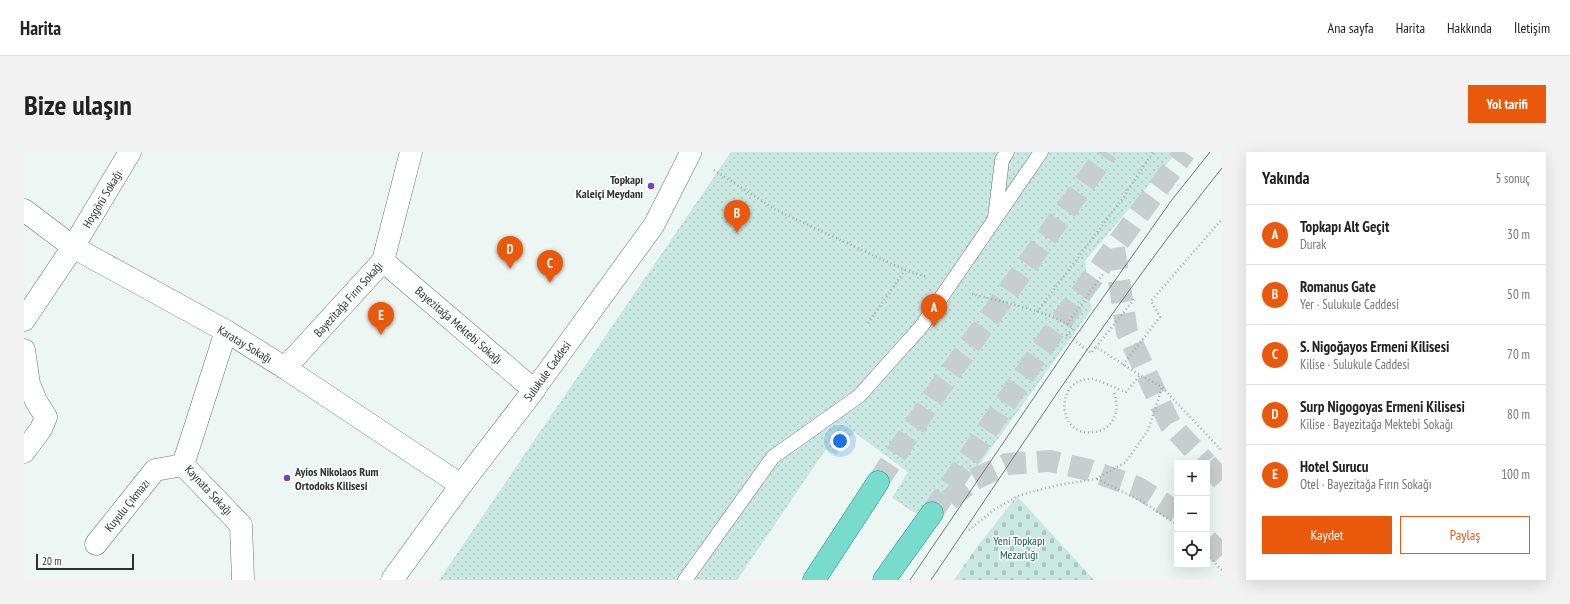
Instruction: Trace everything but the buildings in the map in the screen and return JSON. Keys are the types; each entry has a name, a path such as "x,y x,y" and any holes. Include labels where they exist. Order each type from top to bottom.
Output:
{"main road":[{"path":"814,580 878,482"},
{"path":"884,580 932,513"}],"street":[{"name":"Hoşgörü Sokağı","path":"24,320 73,247 130,152"},
{"name":"Bayezitağa Fırın Sokağı","path":"285,368 383,261 411,152"},
{"name":"Sulukule Caddesi","path":"392,580 461,485 534,390 654,225 689,153"},
{"name":"Karatay Sokağı","path":"24,210 73,247 226,331 285,368 461,485"},
{"name":"Bayezitağa Mektebi Sokağı","path":"383,261 534,390"},
{"name":"Kaynata Sokağı","path":"226,331 183,465 241,524 243,580"},
{"path":"24,350 29,384 36,401 46,416 41,430 24,452"},
{"name":"Kuyulu Çıkmazı","path":"96,544 155,470 183,465"}],"lane":[{"path":"995,219 1002,160 1007,152"},
{"path":"685,580 773,457 859,396 922,327 1041,152"}],"path":[{"path":"1037,312 1122,198 1153,152"},
{"path":"689,153 776,210 904,270 940,282 948,288 1037,312 1067,324 1073,328 1068,335 1091,354 1136,297"},
{"path":"1123,365 1160,317 1150,301 1222,219"},
{"path":"868,323 904,270"},
{"path":"1067,324 1103,274"},
{"path":"1096,347 1123,365 1162,387 1222,451"},
{"path":"1114,393 1117,401 1117,411 1114,419 1101,431 1092,433 1084,432 1069,423 1063,407 1068,391 1074,384 1083,380 1092,379 1126,392 1140,375"},
{"path":"969,530 995,509 1020,495 1058,485 1096,479 1126,462 1148,430 1162,387"},
{"path":"1096,479 1143,502 1174,523"},
{"path":"1210,558 1222,570"}],"green space":[{"path":"731,152 1177,152 1085,261 1091,310 935,526 892,498 908,472 854,432 836,455 826,449 737,580 439,580"},
{"name":"Yeni Topkapı Mezarlığı","path":"1017,496 1094,580 954,580 976,548"}],"tunnel":[{"path":"878,482 936,393 1107,152"},
{"path":"932,513 1047,341 1185,152"},
{"path":"1114,248 1127,332 1170,424 1203,460"},
{"path":"949,500 973,480 1007,464 1050,461 1089,470 1137,487 1174,510"},
{"path":"1210,467 1222,480"},
{"path":"1210,543 1222,555"}],"tram line":[{"path":"910,580 1073,340 1171,201 1210,152"},
{"path":"931,580 1072,371 1145,268 1222,168"}],"place":[{"name":"Topkapı Kaleiçi Meydanı","path":"651,186"},
{"name":"Romanus Gate","path":"737,233"},
{"name":"Surp Nigogoyas Ermeni Kilisesi","path":"510,269"},
{"name":"S. Nigoğayos Ermeni Kilisesi","path":"550,283"},
{"name":"Topkapı Alt Geçit","path":"934,327"},
{"name":"Hotel Surucu","path":"381,335"},
{"name":"Ayios Nikolaos Rum Ortodoks Kilisesi","path":"287,478"}]}
